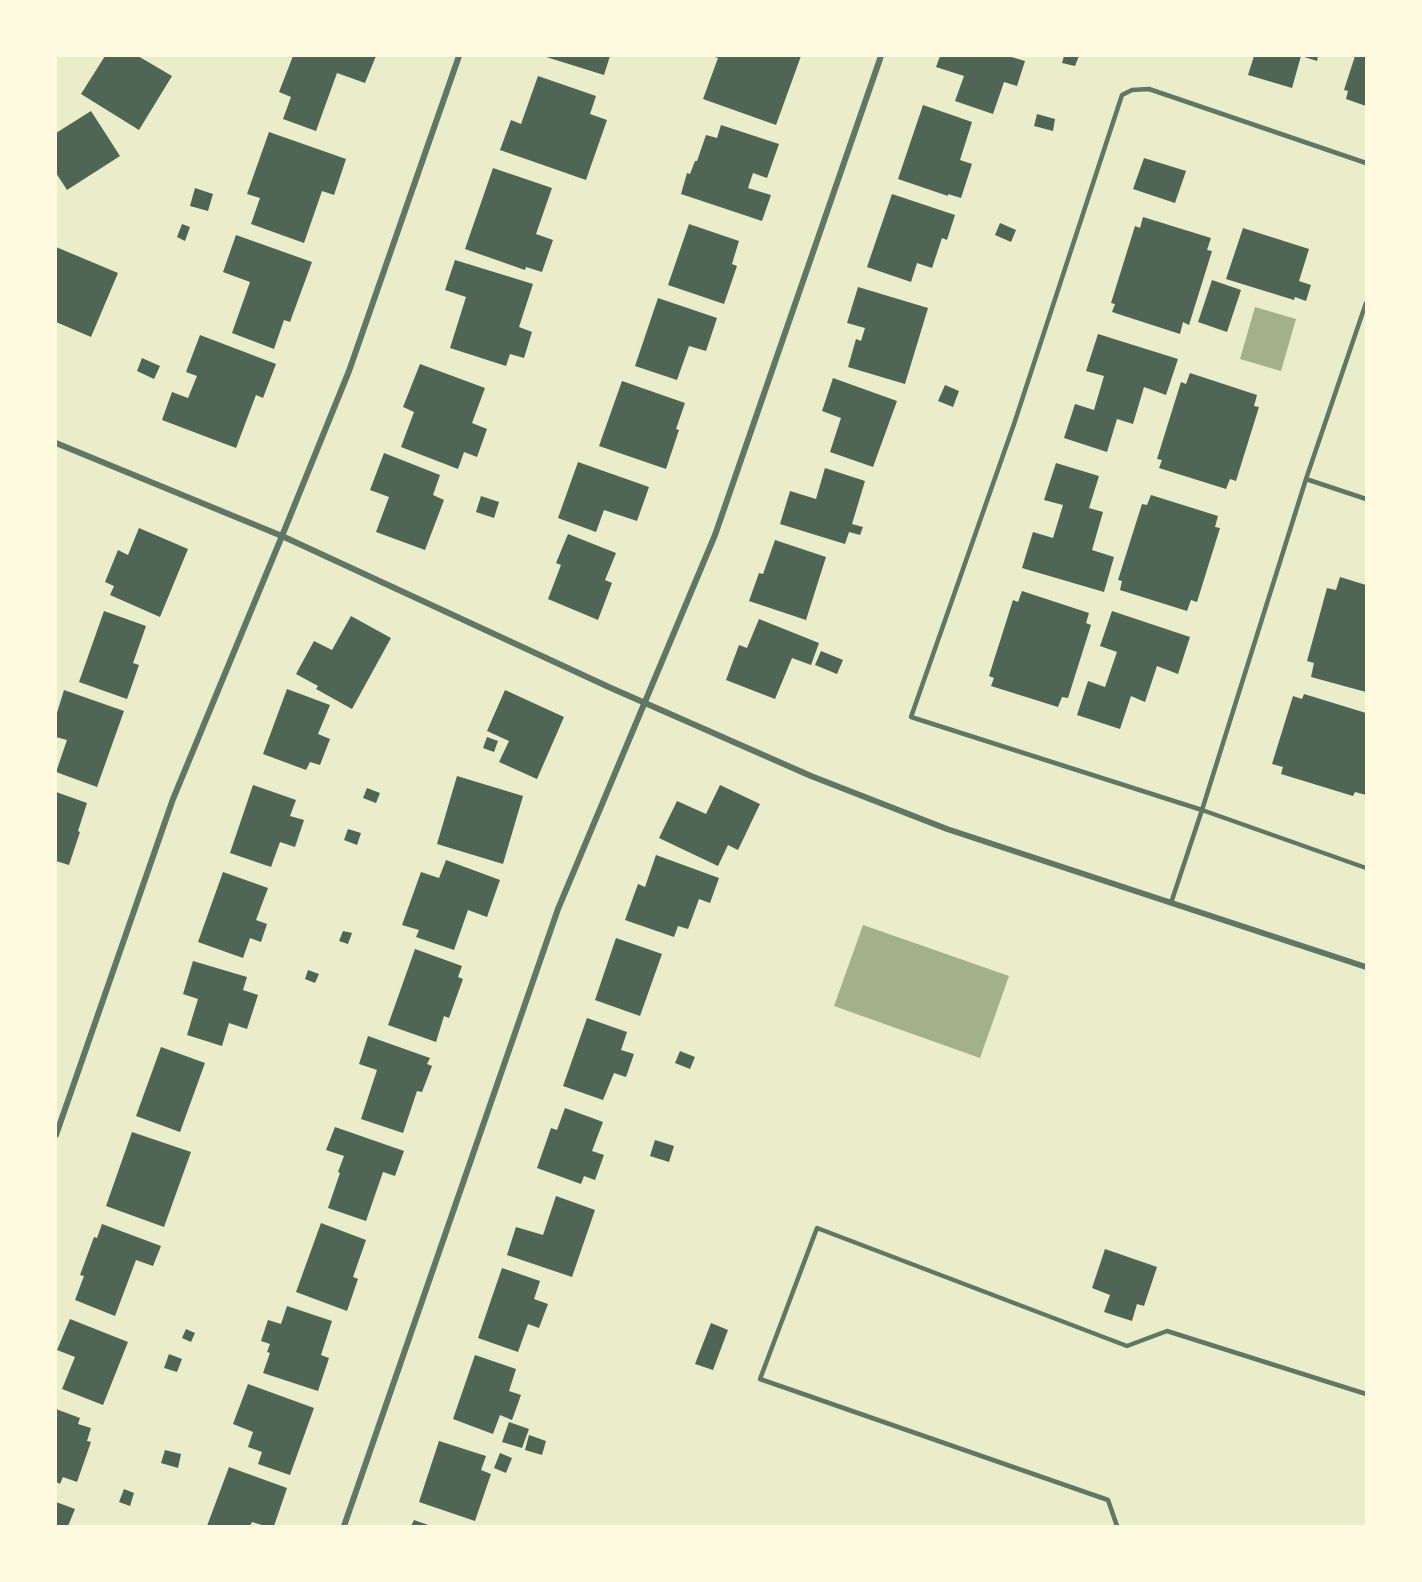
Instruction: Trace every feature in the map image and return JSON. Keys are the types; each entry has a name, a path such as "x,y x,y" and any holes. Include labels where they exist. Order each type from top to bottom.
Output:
{"street":[{"path":"56,1135 173,799 349,371 459,56"},
{"path":"344,1527 558,909 715,535 881,56"},
{"path":"56,443 282,536 644,704 811,776 947,830 1366,967"}],"lane":[{"path":"1366,163 1149,89 1132,90 1122,95 1014,424 911,717 1202,810 1366,868"},
{"path":"1171,903 1306,479 1366,303"},
{"path":"1306,479 1366,499"},
{"path":"1117,1527 1108,1500 760,1379 817,1228 1127,1346 1167,1331 1366,1394"}],"shaded area":[{"path":"1255,307 1296,319 1281,371 1240,359"},
{"path":"863,925 1009,976 980,1058 834,1006"}],"building":[{"path":"105,56 138,56 172,76 139,130 81,94"},
{"path":"293,56 376,56 365,83 337,73 316,131 283,119 291,97 279,92"},
{"path":"543,56 610,56 604,75"},
{"path":"711,56 801,56 776,125 703,99 718,58"},
{"path":"940,56 1008,56 1025,61 1017,86 1004,82 993,114 955,101 964,76 936,67"},
{"path":"1064,56 1079,56 1075,66 1062,63"},
{"path":"1254,56 1301,56 1292,88 1248,75"},
{"path":"1301,56 1318,56 1317,61"},
{"path":"1355,56 1366,56 1366,106 1346,99 1348,91 1344,90"},
{"path":"538,76 596,96 590,114 607,120 586,180 500,150 511,120 521,124"},
{"path":"923,105 972,122 960,160 972,164 961,198 948,194 948,196 898,179"},
{"path":"91,111 120,156 67,190 56,173 56,133"},
{"path":"1037,114 1055,119 1053,131 1034,126"},
{"path":"721,125 779,144 767,178 753,173 748,188 771,195 762,221 681,194 687,173 690,174 697,161 706,135 717,138"},
{"path":"269,132 346,159 334,195 322,191 304,243 251,224 260,198 247,194"},
{"path":"1144,158 1186,171 1175,203 1133,189"},
{"path":"493,168 552,188 536,234 553,240 542,272 526,267 525,270 465,249"},
{"path":"195,188 213,194 208,211 190,206"},
{"path":"892,194 955,215 947,240 942,238 932,268 917,263 911,282 867,267"},
{"path":"1143,217 1211,238 1207,250 1212,251 1189,325 1183,322 1180,334 1112,312 1115,304 1111,303 1135,226 1140,228"},
{"path":"1000,223 1016,230 1011,242 995,235"},
{"path":"182,224 190,227 185,241 177,237"},
{"path":"689,224 739,241 732,264 737,266 724,304 668,285"},
{"path":"1243,228 1309,249 1299,281 1311,285 1306,301 1295,297 1294,300 1226,279"},
{"path":"236,235 312,262 290,322 284,320 274,349 232,333 250,282 223,272"},
{"path":"56,247 118,273 91,337 56,322"},
{"path":"455,260 533,284 519,327 532,332 524,358 510,354 506,366 450,348 466,297 445,290"},
{"path":"1212,280 1241,290 1227,332 1198,322"},
{"path":"858,287 928,308 905,384 848,367 856,339 861,341 865,328 847,323"},
{"path":"658,298 717,318 706,351 689,346 677,380 635,366"},
{"path":"1098,334 1178,359 1166,395 1144,387 1133,424 1117,419 1107,452 1064,438 1075,404 1094,410 1104,376 1086,371"},
{"path":"200,335 276,364 263,398 256,395 236,448 162,420 172,392 188,398 197,376 186,372"},
{"path":"142,358 160,366 154,379 137,371"},
{"path":"420,364 485,388 472,423 487,429 477,457 464,452 458,469 401,447 414,412 403,407"},
{"path":"1190,373 1257,395 1254,406 1259,407 1236,481 1230,479 1226,489 1159,468 1162,460 1157,459 1181,382 1186,384"},
{"path":"833,378 897,401 873,467 830,452 841,418 822,411"},
{"path":"622,381 685,403 666,469 599,446"},
{"path":"945,385 959,391 953,407 938,401"},
{"path":"384,453 440,475 433,495 444,500 425,550 376,532 389,497 370,490"},
{"path":"578,462 649,487 637,521 604,510 596,532 558,518"},
{"path":"1056,463 1099,476 1089,508 1103,512 1092,550 1114,557 1104,592 1022,568 1033,532 1053,538 1063,505 1044,500"},
{"path":"825,468 865,481 852,524 863,527 860,535 849,532 845,544 780,524 790,491 816,499"},
{"path":"1151,495 1218,516 1215,527 1220,528 1197,602 1191,600 1187,611 1120,590 1122,581 1118,580 1142,504 1147,505"},
{"path":"481,496 499,502 494,518 476,512"},
{"path":"139,528 188,549 160,617 110,595 114,586 105,582 118,550 128,555"},
{"path":"568,534 616,553 605,580 612,583 598,620 548,599 561,565 556,563"},
{"path":"775,540 826,557 806,620 749,601 759,573 763,574"},
{"path":"1340,577 1366,585 1366,692 1311,677 1314,663 1307,661 1327,588 1336,590"},
{"path":"1022,591 1089,613 1086,623 1091,625 1068,698 1062,697 1058,707 991,686 994,678 989,676 1013,600 1018,602"},
{"path":"104,611 146,626 133,663 139,665 127,699 79,682"},
{"path":"1112,611 1190,637 1178,674 1157,666 1145,702 1131,696 1120,729 1077,715 1088,681 1105,687 1117,652 1100,646"},
{"path":"351,616 391,638 352,709 316,689 318,686 296,674 314,641 332,650"},
{"path":"759,619 819,643 811,665 792,658 775,699 726,680 739,645 747,648"},
{"path":"821,651 843,660 837,674 815,665"},
{"path":"287,689 330,705 318,734 330,739 320,765 310,762 306,770 263,754"},
{"path":"64,690 124,711 97,787 56,772 67,740 56,737 56,716"},
{"path":"505,690 564,717 537,779 499,762 509,741 487,731"},
{"path":"1304,694 1366,713 1366,795 1355,792 1353,796 1281,774 1283,767 1272,764 1293,696 1302,699"},
{"path":"487,737 498,741 494,752 483,748"},
{"path":"457,776 523,796 503,864 437,844"},
{"path":"253,785 296,800 290,816 304,820 295,847 280,842 271,867 230,853"},
{"path":"720,785 760,804 738,850 728,845 718,866 659,838 677,801 706,814"},
{"path":"367,788 380,793 376,803 363,798"},
{"path":"56,792 87,803 69,865 56,861"},
{"path":"348,829 361,833 357,845 344,840"},
{"path":"656,855 719,878 710,903 699,899 688,929 678,926 674,937 625,920 638,884 645,887"},
{"path":"446,860 500,880 487,917 468,910 454,950 416,937 419,930 402,925 421,872 439,878"},
{"path":"223,872 268,888 256,920 267,924 261,942 250,938 243,958 198,942"},
{"path":"343,931 352,933 348,944 339,941"},
{"path":"616,938 662,954 640,1016 595,1000"},
{"path":"415,949 462,966 458,977 463,979 449,1018 444,1016 436,1042 388,1025"},
{"path":"193,961 247,977 243,990 258,995 247,1029 229,1023 222,1046 187,1035 198,999 183,994"},
{"path":"308,970 319,974 315,983 305,979"},
{"path":"587,1018 627,1032 621,1050 634,1054 626,1077 614,1073 603,1100 563,1086"},
{"path":"368,1036 430,1058 427,1064 432,1066 422,1092 417,1091 403,1133 361,1119 377,1070 359,1064"},
{"path":"161,1047 205,1063 180,1132 136,1116"},
{"path":"680,1051 695,1057 690,1069 675,1063"},
{"path":"565,1108 603,1122 592,1151 604,1155 595,1180 584,1176 581,1184 537,1168 551,1128 557,1130"},
{"path":"335,1127 404,1151 395,1176 383,1172 366,1221 328,1208 344,1156 326,1150"},
{"path":"132,1132 191,1152 164,1227 106,1206"},
{"path":"655,1140 674,1146 669,1162 650,1156"},
{"path":"556,1196 595,1210 572,1277 507,1255 516,1227 543,1235"},
{"path":"321,1223 366,1240 353,1277 358,1279 347,1311 296,1292"},
{"path":"102,1224 161,1246 153,1266 136,1260 115,1316 75,1300 84,1276 80,1275 94,1237 97,1238"},
{"path":"1105,1249 1157,1267 1144,1306 1137,1304 1132,1321 1104,1312 1110,1295 1092,1288"},
{"path":"502,1268 540,1281 534,1299 548,1304 539,1328 528,1324 518,1352 478,1338"},
{"path":"287,1306 332,1321 321,1355 329,1358 318,1391 263,1373 270,1353 267,1352 270,1344 261,1341 268,1320 281,1324"},
{"path":"70,1319 128,1342 103,1405 62,1389 75,1357 57,1350"},
{"path":"711,1323 728,1330 713,1370 695,1364"},
{"path":"186,1329 195,1333 191,1342 182,1338"},
{"path":"169,1354 182,1359 177,1372 164,1368"},
{"path":"475,1355 516,1369 509,1391 521,1395 512,1420 500,1415 493,1434 453,1419"},
{"path":"248,1384 314,1408 290,1475 258,1464 262,1452 248,1447 253,1432 233,1424"},
{"path":"56,1409 80,1418 78,1424 91,1428 87,1441 91,1442 77,1482 63,1477 60,1484 56,1482"},
{"path":"509,1422 529,1429 522,1448 502,1442"},
{"path":"529,1435 546,1441 542,1455 525,1450"},
{"path":"439,1441 486,1456 481,1470 491,1474 475,1521 419,1502"},
{"path":"165,1450 181,1454 178,1468 161,1463"},
{"path":"500,1453 512,1458 506,1473 494,1468"},
{"path":"229,1467 287,1488 274,1526 252,1522 250,1526 207,1526"},
{"path":"124,1489 134,1493 130,1506 119,1502"},
{"path":"56,1502 75,1509 68,1526 56,1526"},
{"path":"414,1520 431,1526 411,1526"}]}
